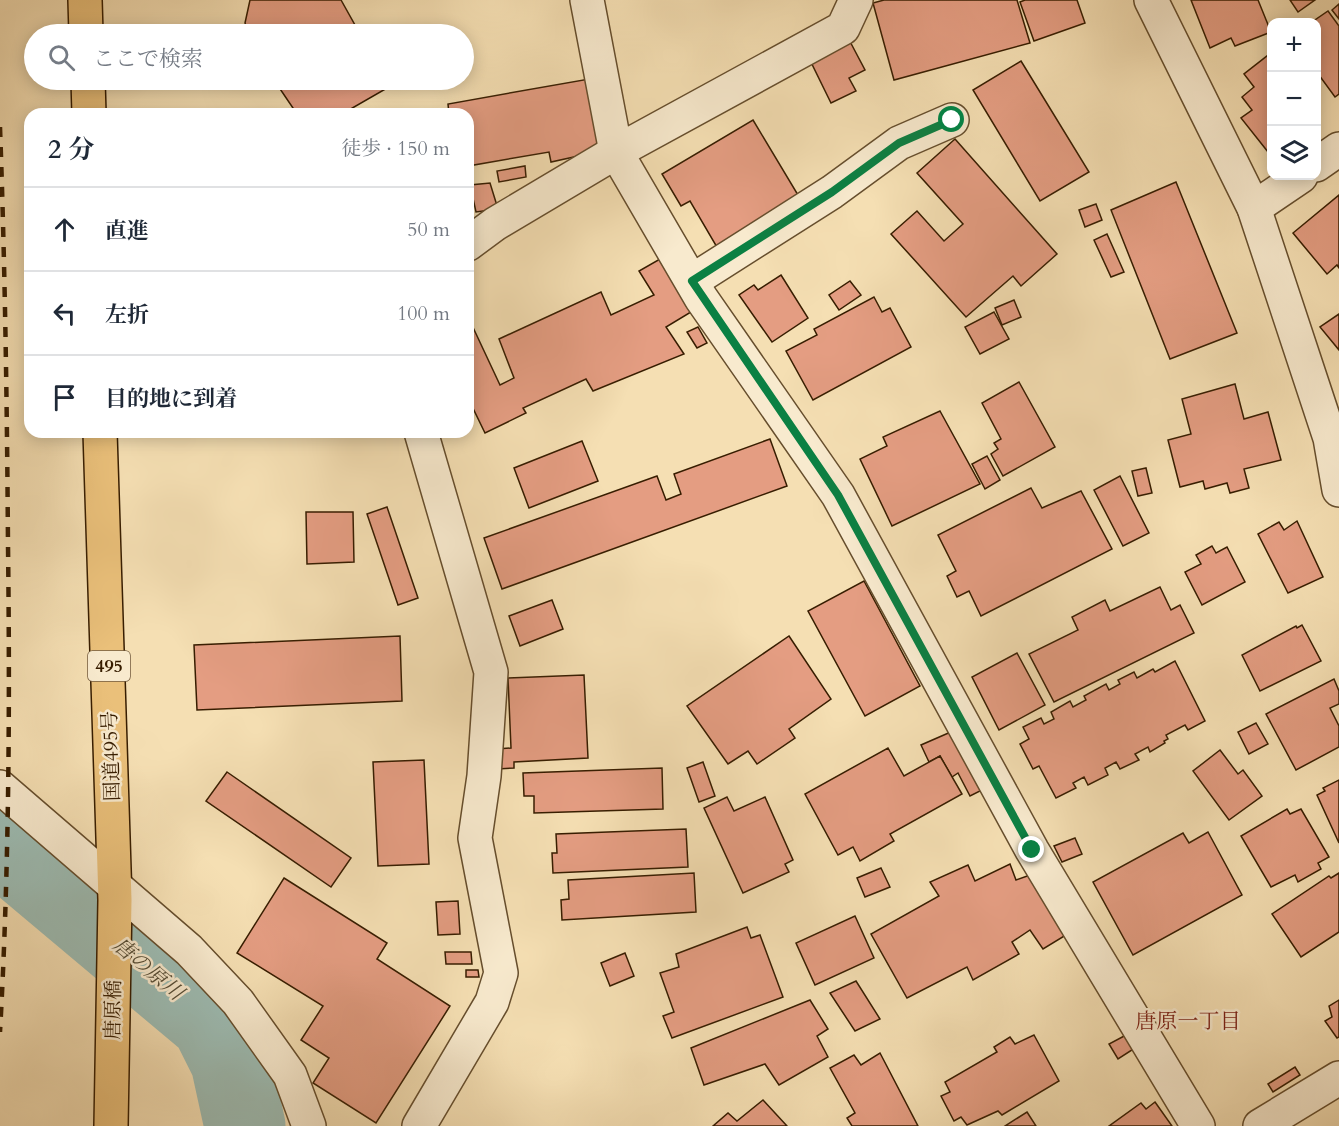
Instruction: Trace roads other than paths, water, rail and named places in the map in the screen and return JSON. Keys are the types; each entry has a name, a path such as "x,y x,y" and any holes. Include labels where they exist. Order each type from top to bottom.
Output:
{"highway":[{"path":"85,0 86,24"},
{"path":"88,90 89,108"},
{"name":"国道495号","path":"100,438 115,893"},
{"name":"唐原橋","path":"111,1123 115,893"}],"street":[{"path":"587,0 616,152 692,281 838,495 1032,850 1198,1126"},
{"path":"474,240 616,152 843,28 856,0"},
{"path":"1151,0 1254,208 1334,435 1339,490"},
{"path":"692,281 832,192 899,143 952,120"},
{"path":"1321,162 1339,149"},
{"path":"1254,208 1295,180"},
{"path":"419,1126 492,1002 501,973 475,838 484,776 491,672 423,438"},
{"path":"0,787 115,893 189,950 238,1002 290,1075 309,1126"},
{"path":"1260,1126 1339,1078"}],"waterway":[{"name":"唐の原川","path":"0,845 211,1022 231,1062 245,1126"}],"railway":[{"path":"0,127 6,336 9,667 7,850 0,1032"}],"district":[{"name":"唐原一丁目","path":"1188,1021"}]}
